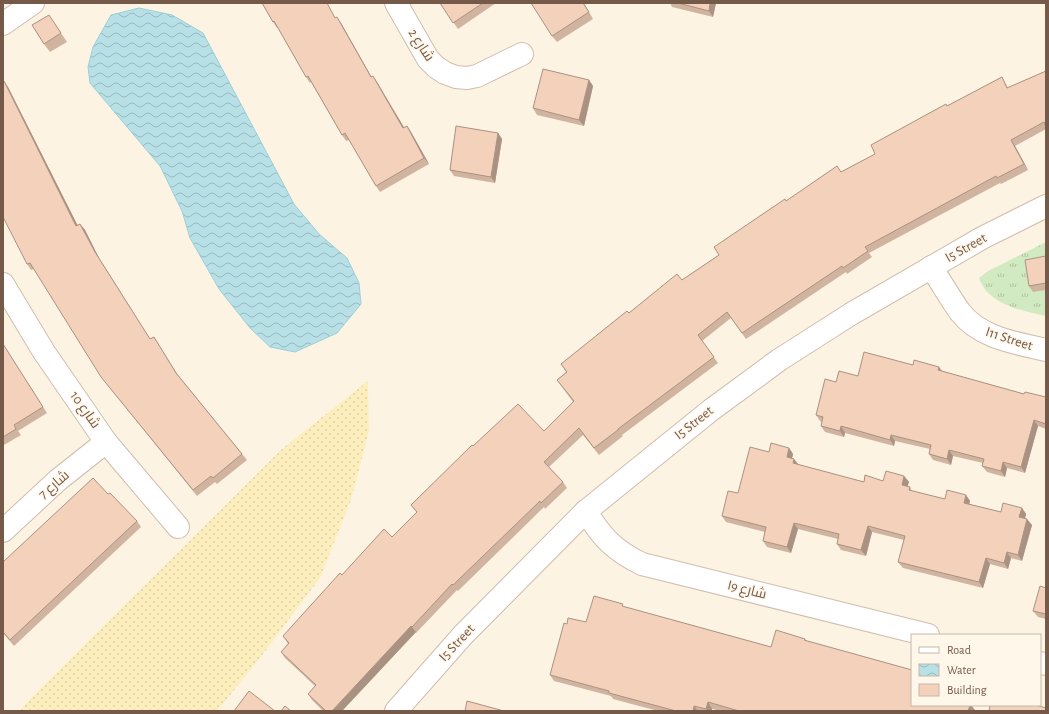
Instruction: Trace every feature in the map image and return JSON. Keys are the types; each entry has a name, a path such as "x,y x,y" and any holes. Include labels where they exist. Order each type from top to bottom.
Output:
{"street":[{"path":"3,24 33,3"},
{"name":"شارع 2","path":"396,3 428,59 445,73 456,77 467,78 477,76 522,54"},
{"name":"I5 Street","path":"396,711 464,635 586,511 699,419 780,360 851,314 982,238 1046,206"},
{"name":"I11 Street","path":"931,267 961,312 970,322 981,330 993,336 1046,350"},
{"name":"شارع 10","path":"3,284 44,352 106,442 178,527"},
{"name":"شارع 7","path":"3,531 58,480 106,442"},
{"name":"I9 شارع","path":"586,511 594,525 615,548 642,564 924,634"}],"green space":[{"path":"1046,242 1046,316 1017,309 998,301 990,295 979,278 988,271"}],"sand":[{"path":"368,381 369,431 351,500 320,578 257,662 217,711 20,711 29,700 282,449"}],"water":[{"path":"139,8 172,15 203,33 294,204 319,234 347,258 359,283 361,304 337,333 295,352 270,347 250,328 219,289 190,238 182,211 160,166 90,83 88,67 93,47 111,15"}],"building":[{"path":"262,3 327,3 335,18 337,17 371,77 373,76 403,128 407,126 424,158 376,186 345,133 342,135 308,76 306,77"},
{"path":"440,3 483,3 453,23"},
{"path":"531,3 583,3 589,12 552,36"},
{"path":"678,3 710,3 709,11"},
{"path":"49,15 61,33 44,44 32,25"},
{"path":"543,69 589,80 579,120 533,108"},
{"path":"1046,71 1046,126 1044,122 1011,140 1024,164 997,178 996,176 865,247 868,251 843,268 842,266 742,333 727,312 698,335 714,357 594,448 579,428 544,462 563,482 541,503 540,501 453,585 452,584 332,711 326,711 308,694 316,685 281,652 289,643 283,636 340,573 342,575 384,529 392,537 417,512 411,505 472,445 473,446 518,404 544,431 574,401 557,380 567,372 561,364 627,311 629,313 677,274 682,280 719,255 714,247 785,199 786,201 837,166 841,172 875,154 871,145 946,104 947,106 1002,77 1007,88"},
{"path":"3,81 76,226 80,224 95,252 150,339 154,337 176,373 242,454 213,478 211,476 193,490 101,377 30,263 27,264 3,217"},
{"path":"456,126 498,133 491,177 450,170"},
{"path":"1046,256 1046,283 1029,286 1025,260"},
{"path":"3,344 43,407 14,425 16,429 3,437"},
{"path":"864,352 913,365 914,360 939,367 938,370 1024,394 1025,392 1046,397 1046,424 1034,420 1021,467 1003,462 1001,471 982,466 984,459 949,450 947,459 929,454 931,445 891,435 890,440 841,426 840,431 821,426 823,417 816,415 825,379 836,382 839,371 858,376"},
{"path":"771,443 789,448 787,457 794,459 793,463 864,482 865,475 883,481 886,471 904,476 902,485 910,487 909,490 945,499 947,490 966,495 964,503 1001,512 1003,503 1022,508 1019,517 1027,519 1018,555 1007,552 1004,563 986,558 979,582 898,562 905,536 868,526 861,550 837,544 839,534 794,523 787,547 763,541 766,527 722,516 728,491 738,493 750,447 769,452"},
{"path":"93,478 137,521 10,640 3,632 3,562"},
{"path":"1040,586 1046,588 1046,614 1033,611"},
{"path":"594,596 623,604 622,606 771,647 776,630 805,639 804,640 911,670 911,706 970,706 968,711 739,711 708,702 706,709 694,706 693,711 676,711 550,675 564,623 567,624 568,618 586,622"},
{"path":"249,691 275,711 234,711"},
{"path":"467,701 504,711 465,711"},
{"path":"285,706 291,711 281,711"},
{"path":"990,706 1039,706 1046,708 1046,711 989,711"}]}
